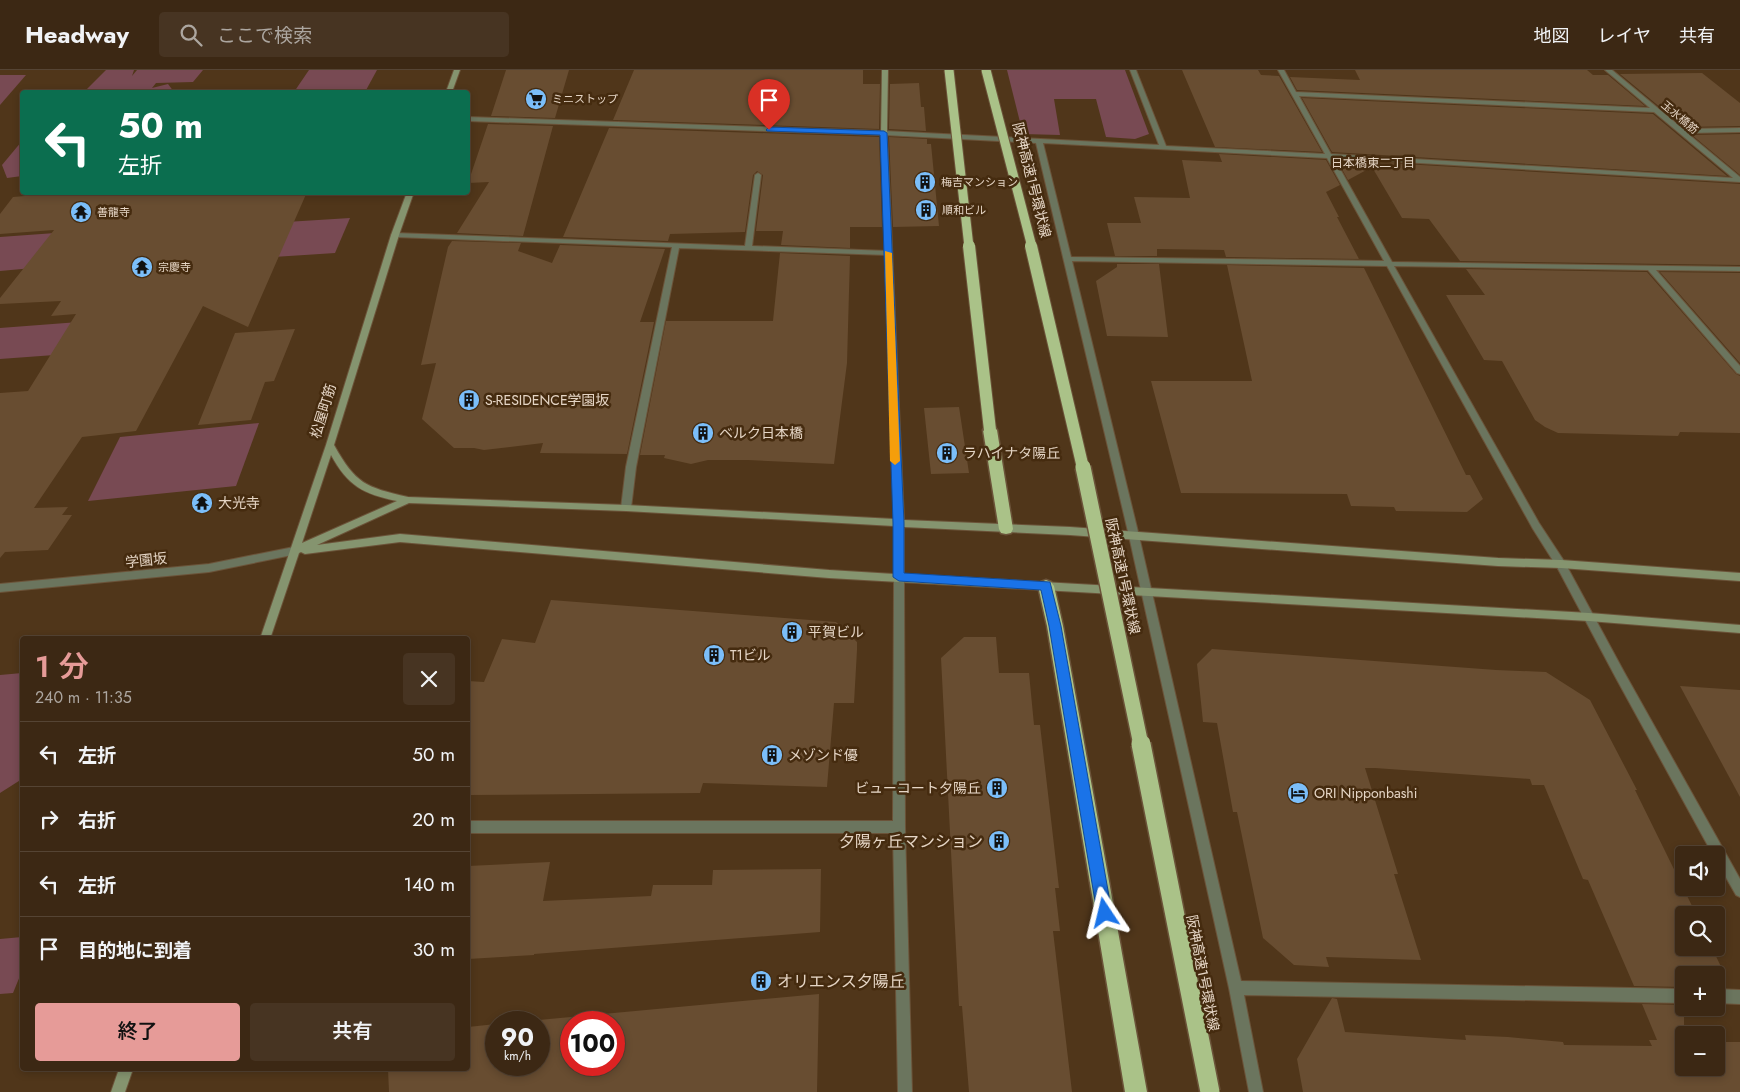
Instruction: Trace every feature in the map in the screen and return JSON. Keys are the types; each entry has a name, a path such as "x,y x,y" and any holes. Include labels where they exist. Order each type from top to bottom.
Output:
{"highway":[{"path":"950,70 990,430 1006,529"},
{"name":"阪神高速1号環状線","path":"986,70 1049,314 1124,658 1210,1092"},
{"path":"1046,586 1135,1089"}],"street":[{"path":"450,90 457,70"},
{"path":"884,70 884,133 899,523 899,827 905,1092"},
{"path":"1134,70 1163,147"},
{"path":"1281,70 1536,526 1561,564 1740,891"},
{"name":"玉水橋筋","path":"1608,70 1740,180"},
{"path":"1294,94 1656,110"},
{"path":"470,119 884,133 1740,180"},
{"path":"1681,131 1740,130"},
{"path":"1039,141 1134,536 1236,988 1256,1092"},
{"path":"748,248 758,175"},
{"name":"松屋町筋","path":"266,636 330,445 395,235 410,195"},
{"path":"395,235 888,253"},
{"path":"626,508 632,467 676,245"},
{"path":"1068,258 1740,269"},
{"path":"1650,268 1740,372"},
{"path":"330,445 344,471 358,485 378,494 408,500 626,508 1070,531 1498,562 1561,564 1740,577"},
{"path":"294,551 408,500"},
{"path":"294,551 400,538 829,574 1589,617 1740,629"},
{"name":"学園坂","path":"0,588 209,568 294,551"},
{"path":"470,827 899,827"},
{"path":"1236,988 1675,996"},
{"path":"1725,996 1740,997"},
{"path":"118,1092 125,1071"}],"shaded area":[{"path":"106,70 134,70 132,76 137,70 203,70 193,82 156,83 152,88 168,84 172,90 86,90"},
{"path":"309,70 377,70 366,90 295,90"},
{"path":"1007,70 1125,70 1149,134 1135,139 1106,137 1096,99 1054,99 1060,135 1023,134"},
{"path":"0,75 26,75 0,105"},
{"path":"20,143 20,176 7,178 2,165"},
{"path":"350,218 335,253 229,260 203,227"},
{"path":"69,232 44,267 0,271 0,237"},
{"path":"197,313 109,351 0,359 0,328"},
{"path":"259,423 236,486 88,501 120,437"},
{"path":"20,673 20,780 0,793 0,675"},
{"path":"20,937 20,976 13,993 0,994 0,939"}],"building":[{"path":"506,70 569,70 555,118 491,116"},
{"path":"634,70 863,70 863,84 880,84 879,129 613,120"},
{"path":"1182,70 1258,70 1261,75 1279,76 1322,152 1215,147"},
{"path":"1355,70 1587,70 1593,75 1608,75 1645,106 1297,90 1290,77 1360,80"},
{"path":"1702,73 1740,103 1740,126 1684,127 1620,74"},
{"path":"919,83 926,131 889,129 890,84"},
{"path":"1302,98 1653,114 1727,176 1332,152"},
{"path":"488,124 553,126 523,236 457,233 489,182 470,183 470,177"},
{"path":"609,128 879,137 882,227 850,227 850,248 781,245 783,231 756,231 763,175 757,171 753,175 745,232 670,234 668,241 563,237"},
{"path":"1740,134 1740,175 1692,135"},
{"path":"889,137 927,139 927,144 931,144 939,226 893,227"},
{"path":"1219,154 1326,160 1340,185 1326,192 1359,259 1226,257 1224,250 1157,249 1157,256 1115,256 1107,223 1141,223 1134,197 1190,198 1182,160 1222,162"},
{"path":"1337,160 1740,184 1740,265 1460,261 1429,219 1402,218 1372,167 1348,180"},
{"path":"37,195 306,195 248,327 203,306 136,431 82,437 34,508 68,507 62,515 72,515 48,550 5,552 0,558 0,393 28,391 76,314 51,316 61,301 0,304 0,298 54,230 0,234 0,214 13,197"},
{"path":"452,241 521,243 518,251 552,263 560,245 665,249 640,322 654,322 627,454 540,453 543,443 484,450 454,448 422,419 436,363 421,365 448,247"},
{"path":"780,253 850,256 847,363 834,464 708,460 691,464 664,458 665,455 640,455 666,321 773,321"},
{"path":"1117,264 1159,264 1168,337 1107,336 1096,281 1117,267"},
{"path":"1227,265 1364,268 1466,475 1470,475 1483,499 1467,512 1396,511 1394,507 1351,506 1347,494 1181,493 1151,381 1252,381"},
{"path":"1466,269 1647,272 1736,374 1740,376 1740,433 1680,432 1678,436 1558,433 1545,427 1535,420 1502,361 1484,360 1446,295 1485,295"},
{"path":"1660,272 1740,273 1740,363"},
{"path":"295,329 274,381 265,382 251,420 198,425 235,333"},
{"path":"959,407 969,473 931,474 924,408"},
{"path":"551,600 836,622 857,642 857,650 854,703 834,703 827,787 703,783 700,793 470,795 470,681 484,682 502,639 535,643"},
{"path":"964,637 996,637 999,673 1029,673 1034,725 1040,725 1059,888 1055,888 1060,931 1053,931 1072,1092 969,1092 962,1006 959,1006 941,658"},
{"path":"1212,649 1546,672 1590,700 1637,790 1635,790 1675,871 1675,896 1687,896 1692,906 1675,906 1675,956 1716,956 1721,966 1675,966 1675,987 1634,986 1588,880 1583,879 1544,785 1532,785 1530,779 1375,768 1365,768 1398,874 1394,874 1421,960 1326,957 1329,967 1294,965 1263,938 1237,812 1233,812 1217,723 1203,722 1197,664"},
{"path":"1680,686 1740,690 1740,797"},
{"path":"550,862 543,901 651,896 653,885 712,885 713,870 821,869 820,932 470,959 470,866"},
{"path":"819,994 817,1092 389,1092 388,1071 470,1071 470,1027 485,1025 485,1076 550,1076 550,1019 560,1018 560,1076 625,1076 625,1012"},
{"path":"1332,998 1337,999 1345,1032 1466,1040 1465,1035 1508,1037 1563,1042 1564,1045 1652,1046 1649,1040 1657,1040 1642,1004 1675,1005 1675,1016 1684,1016 1684,1026 1675,1026 1675,1076 1725,1076 1725,1042 1740,1042 1740,1092 1303,1092 1297,1059"}],"slow traffic":[{"path":"888,253 895,461"}],"place":[{"name":"ミニストップ","path":"536,99"},
{"name":"梅吉マンション","path":"925,182"},
{"name":"順和ビル","path":"926,210"},
{"name":"善龍寺","path":"81,212"},
{"name":"宗慶寺","path":"142,267"},
{"name":"S-RESIDENCE学園坂","path":"469,400"},
{"name":"ベルク日本橋","path":"703,433"},
{"name":"ラハイナタ陽丘","path":"947,453"},
{"name":"大光寺","path":"202,503"},
{"name":"平賀ビル","path":"792,632"},
{"name":"T1ビル","path":"714,655"},
{"name":"メゾンド優","path":"772,755"},
{"name":"ビューコート夕陽丘","path":"997,788"},
{"name":"ORI Nipponbashi","path":"1298,793"},
{"name":"夕陽ヶ丘マンション","path":"999,841"},
{"name":"オリエンス夕陽丘","path":"761,981"}],"district":[{"name":"日本橋東二丁目","path":"1373,163"}],"route":[{"path":"769,130 884,133 896,485 899,523 899,577 1046,586 1055,626 1105,913"}]}
